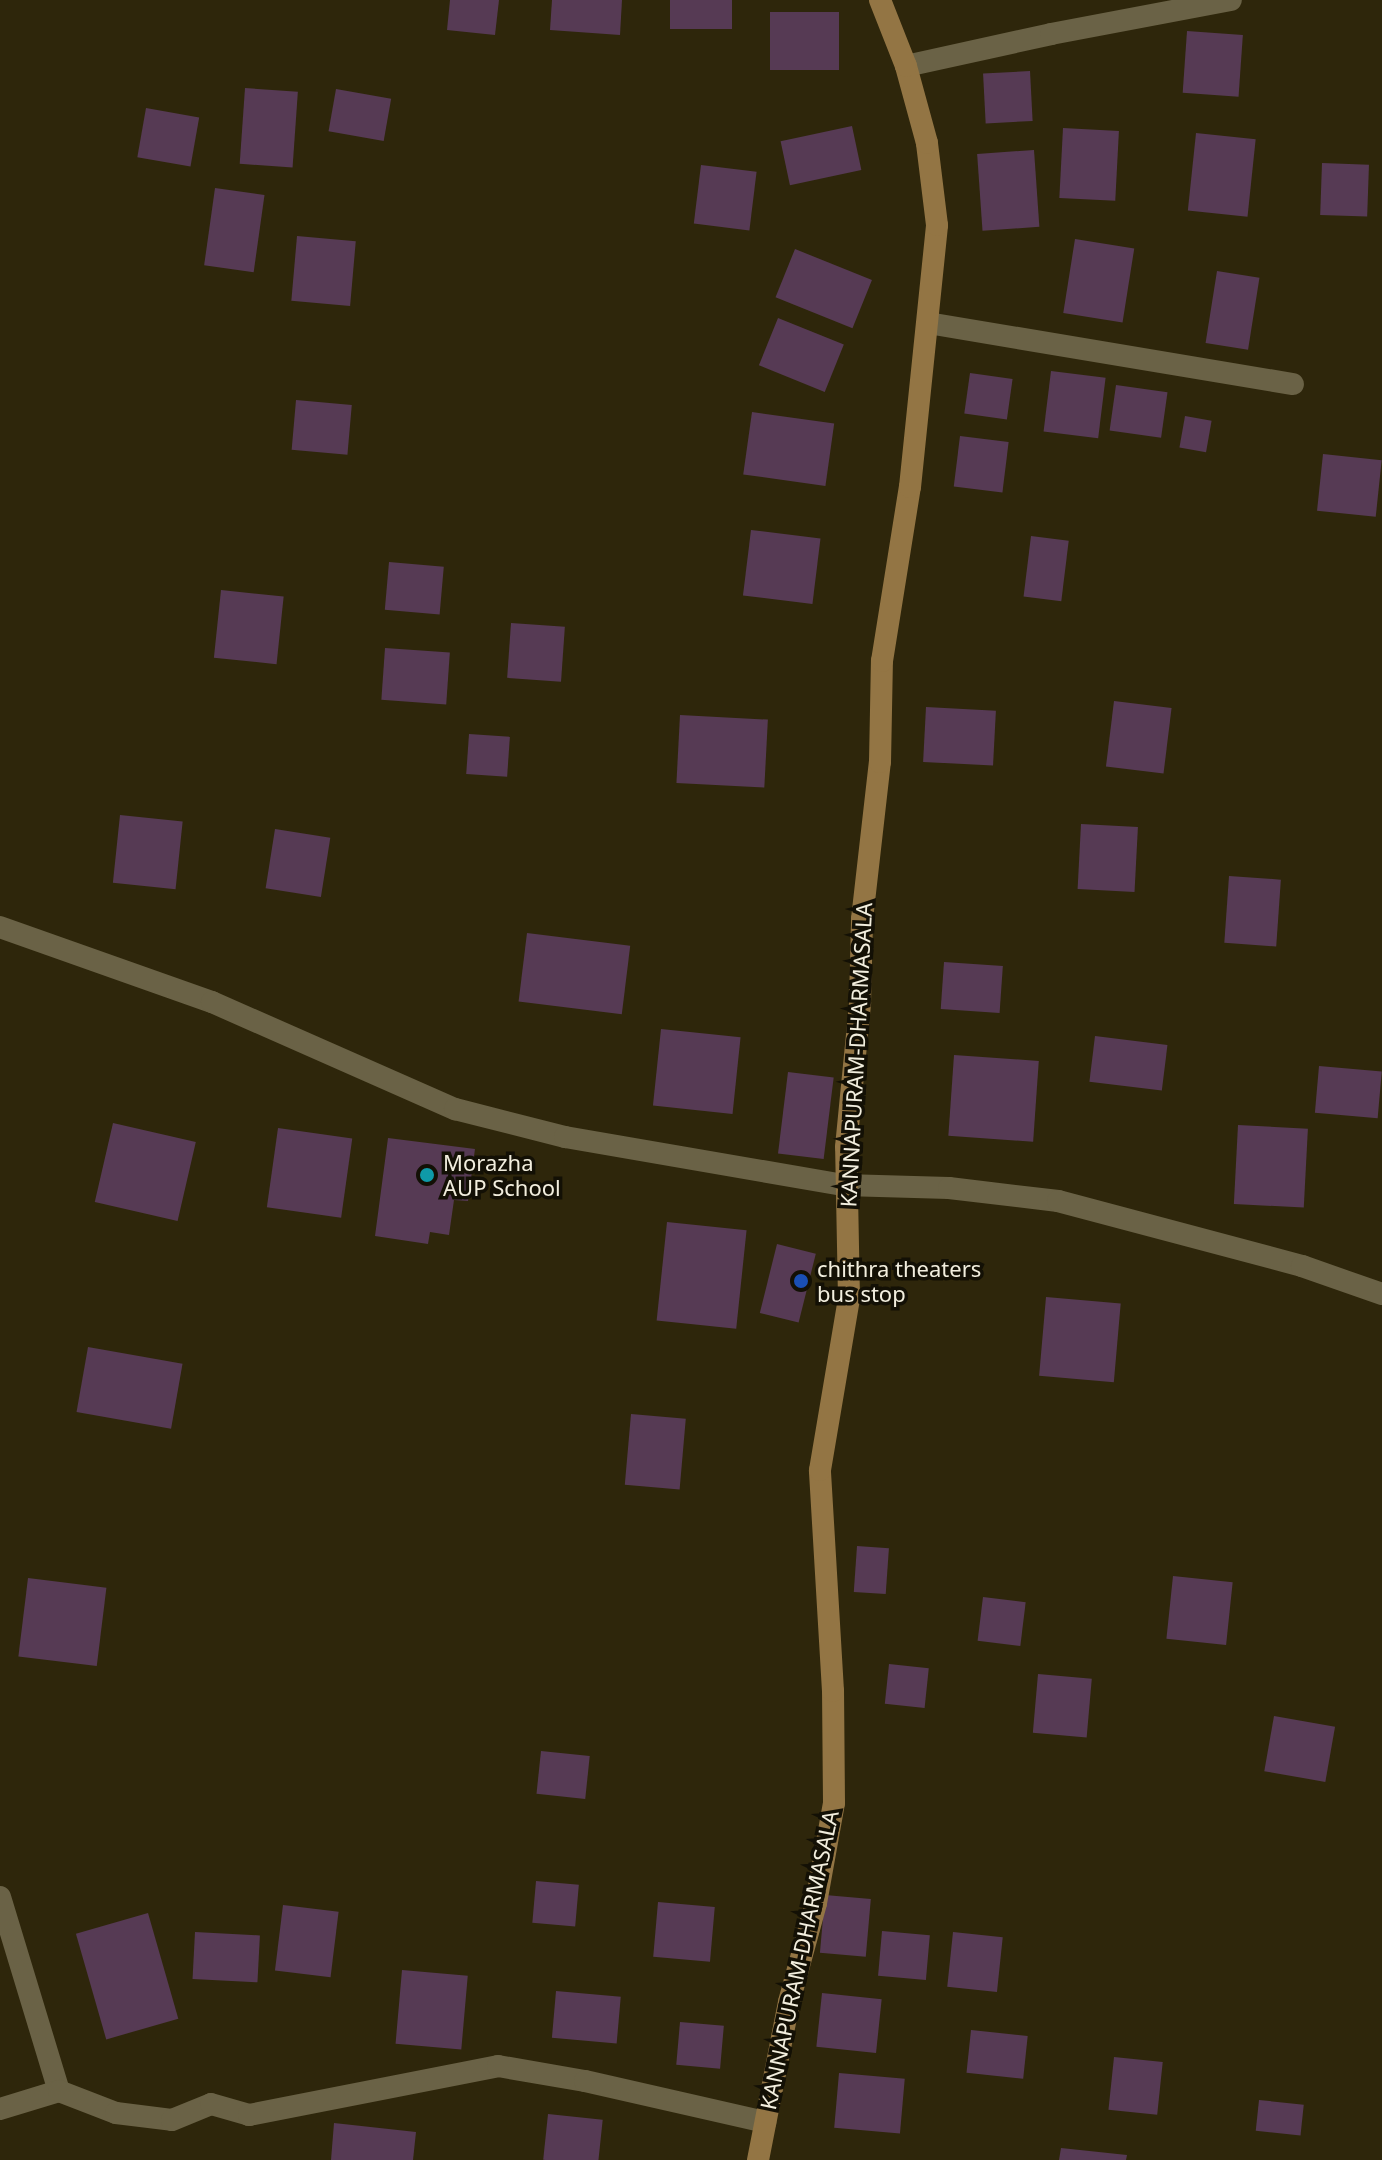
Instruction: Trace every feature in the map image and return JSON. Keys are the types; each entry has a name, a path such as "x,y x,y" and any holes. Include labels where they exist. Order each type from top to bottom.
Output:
{"main road":[{"name":"KANNAPURAM-DHARMASALA","path":"758,2160 789,2002 816,1903 834,1803 833,1691 820,1470 849,1298 844,1185 860,1003 862,919 880,762 882,661 910,487 937,225 927,143 906,66 880,0"}],"street":[{"path":"906,66 1051,34 1231,0"},
{"path":"928,323 1293,384"},
{"path":"0,927 212,1002 455,1109 565,1137 844,1185 949,1188 1058,1201 1302,1266 1382,1294"},
{"path":"0,1897 59,2091"},
{"path":"0,2109 59,2091 116,2113 172,2120 211,2104 249,2115 498,2066 585,2081 765,2122"}],"building":[{"path":"450,0 499,0 495,35 447,30"},
{"path":"552,0 622,0 620,35 550,30"},
{"path":"670,0 732,0 732,29 670,29"},
{"path":"770,12 839,12 839,70 770,70"},
{"path":"1187,31 1243,35 1239,97 1183,93"},
{"path":"1030,71 1033,121 986,123 983,73"},
{"path":"245,88 298,92 293,168 240,164"},
{"path":"336,89 391,99 384,141 329,131"},
{"path":"146,108 199,117 190,167 137,157"},
{"path":"852,126 861,170 790,185 781,141"},
{"path":"1063,128 1119,131 1115,201 1059,198"},
{"path":"1196,133 1256,139 1248,217 1188,211"},
{"path":"1034,150 1039,227 983,231 977,154"},
{"path":"1322,163 1369,165 1367,217 1320,215"},
{"path":"701,165 757,172 749,230 694,224"},
{"path":"215,188 265,195 254,272 204,265"},
{"path":"297,236 356,241 350,306 291,301"},
{"path":"1075,239 1134,248 1123,322 1063,313"},
{"path":"795,249 872,280 852,328 776,297"},
{"path":"1217,271 1259,278 1248,350 1206,343"},
{"path":"778,318 844,345 825,392 759,365"},
{"path":"1051,371 1106,378 1098,438 1044,432"},
{"path":"970,373 1013,379 1007,420 964,414"},
{"path":"1116,385 1167,392 1161,438 1110,431"},
{"path":"296,400 352,405 347,455 292,450"},
{"path":"752,412 834,424 825,486 743,474"},
{"path":"1185,416 1212,421 1206,452 1179,448"},
{"path":"960,436 1009,442 1002,493 954,487"},
{"path":"1323,454 1382,460 1376,517 1317,511"},
{"path":"751,530 820,539 812,604 743,596"},
{"path":"1031,536 1069,541 1061,601 1024,597"},
{"path":"389,562 444,567 440,615 385,610"},
{"path":"221,590 284,597 277,664 214,658"},
{"path":"511,623 565,627 561,682 507,678"},
{"path":"385,648 450,653 446,704 381,700"},
{"path":"1114,701 1172,708 1164,774 1106,767"},
{"path":"926,707 996,711 993,766 923,762"},
{"path":"680,715 768,720 764,788 676,783"},
{"path":"469,734 510,737 507,777 466,774"},
{"path":"120,815 183,822 176,889 113,883"},
{"path":"1081,824 1138,827 1135,892 1078,889"},
{"path":"275,829 330,838 321,897 266,888"},
{"path":"1229,876 1281,880 1276,946 1224,943"},
{"path":"527,933 630,946 622,1014 519,1001"},
{"path":"944,962 1003,966 1000,1013 941,1009"},
{"path":"661,1029 741,1037 733,1114 653,1106"},
{"path":"1095,1036 1167,1045 1162,1091 1089,1082"},
{"path":"954,1055 1039,1061 1033,1142 948,1136"},
{"path":"1319,1066 1382,1071 1378,1118 1315,1113"},
{"path":"788,1072 834,1078 824,1159 778,1153"},
{"path":"113,1123 196,1142 178,1221 95,1202"},
{"path":"1238,1125 1308,1129 1304,1208 1234,1204"},
{"path":"278,1128 352,1138 341,1218 267,1207"},
{"name":"Morazha AUP School","path":"388,1138 475,1149 468,1201 454,1200 449,1235 430,1232 428,1244 375,1236"},
{"path":"667,1222 747,1230 736,1329 657,1320"},
{"path":"777,1244 816,1254 799,1323 760,1313"},
{"path":"1046,1297 1121,1304 1114,1382 1039,1376"},
{"path":"88,1347 183,1364 171,1429 77,1412"},
{"path":"631,1414 686,1419 680,1490 625,1485"},
{"path":"857,1546 889,1548 886,1594 854,1592"},
{"path":"1173,1576 1233,1582 1226,1645 1166,1639"},
{"path":"28,1578 106,1588 97,1666 18,1656"},
{"path":"983,1597 1026,1602 1020,1646 978,1641"},
{"path":"889,1664 929,1668 925,1708 885,1704"},
{"path":"1038,1674 1092,1679 1087,1737 1033,1733"},
{"path":"1274,1716 1335,1727 1325,1782 1264,1771"},
{"path":"541,1751 590,1756 585,1799 537,1794"},
{"path":"536,1881 579,1885 575,1927 532,1923"},
{"path":"825,1895 871,1899 866,1957 820,1953"},
{"path":"658,1902 715,1907 710,1962 653,1957"},
{"path":"283,1905 339,1912 331,1977 275,1971"},
{"path":"148,1913 178,2019 106,2039 76,1934"},
{"path":"882,1931 930,1935 926,1980 878,1976"},
{"path":"195,1932 260,1935 257,1982 193,1979"},
{"path":"953,1932 1003,1937 997,1992 947,1987"},
{"path":"402,1970 468,1976 461,2049 396,2044"},
{"path":"556,1991 621,1997 617,2043 552,2038"},
{"path":"822,1993 882,1999 876,2053 816,2047"},
{"path":"680,2022 724,2026 720,2069 676,2065"},
{"path":"971,2030 1028,2036 1023,2079 967,2073"},
{"path":"1114,2057 1163,2062 1157,2115 1108,2110"},
{"path":"839,2073 905,2079 900,2134 834,2128"},
{"path":"1259,2100 1304,2105 1301,2136 1256,2131"},
{"path":"548,2114 603,2120 598,2160 543,2160"},
{"path":"334,2123 416,2132 413,2160 331,2160"},
{"path":"1061,2148 1127,2155 1126,2160 1059,2160"}],"place":[{"name":"Morazha AUP School","path":"427,1175"},
{"name":"chithra theaters bus stop","path":"801,1281"}]}
